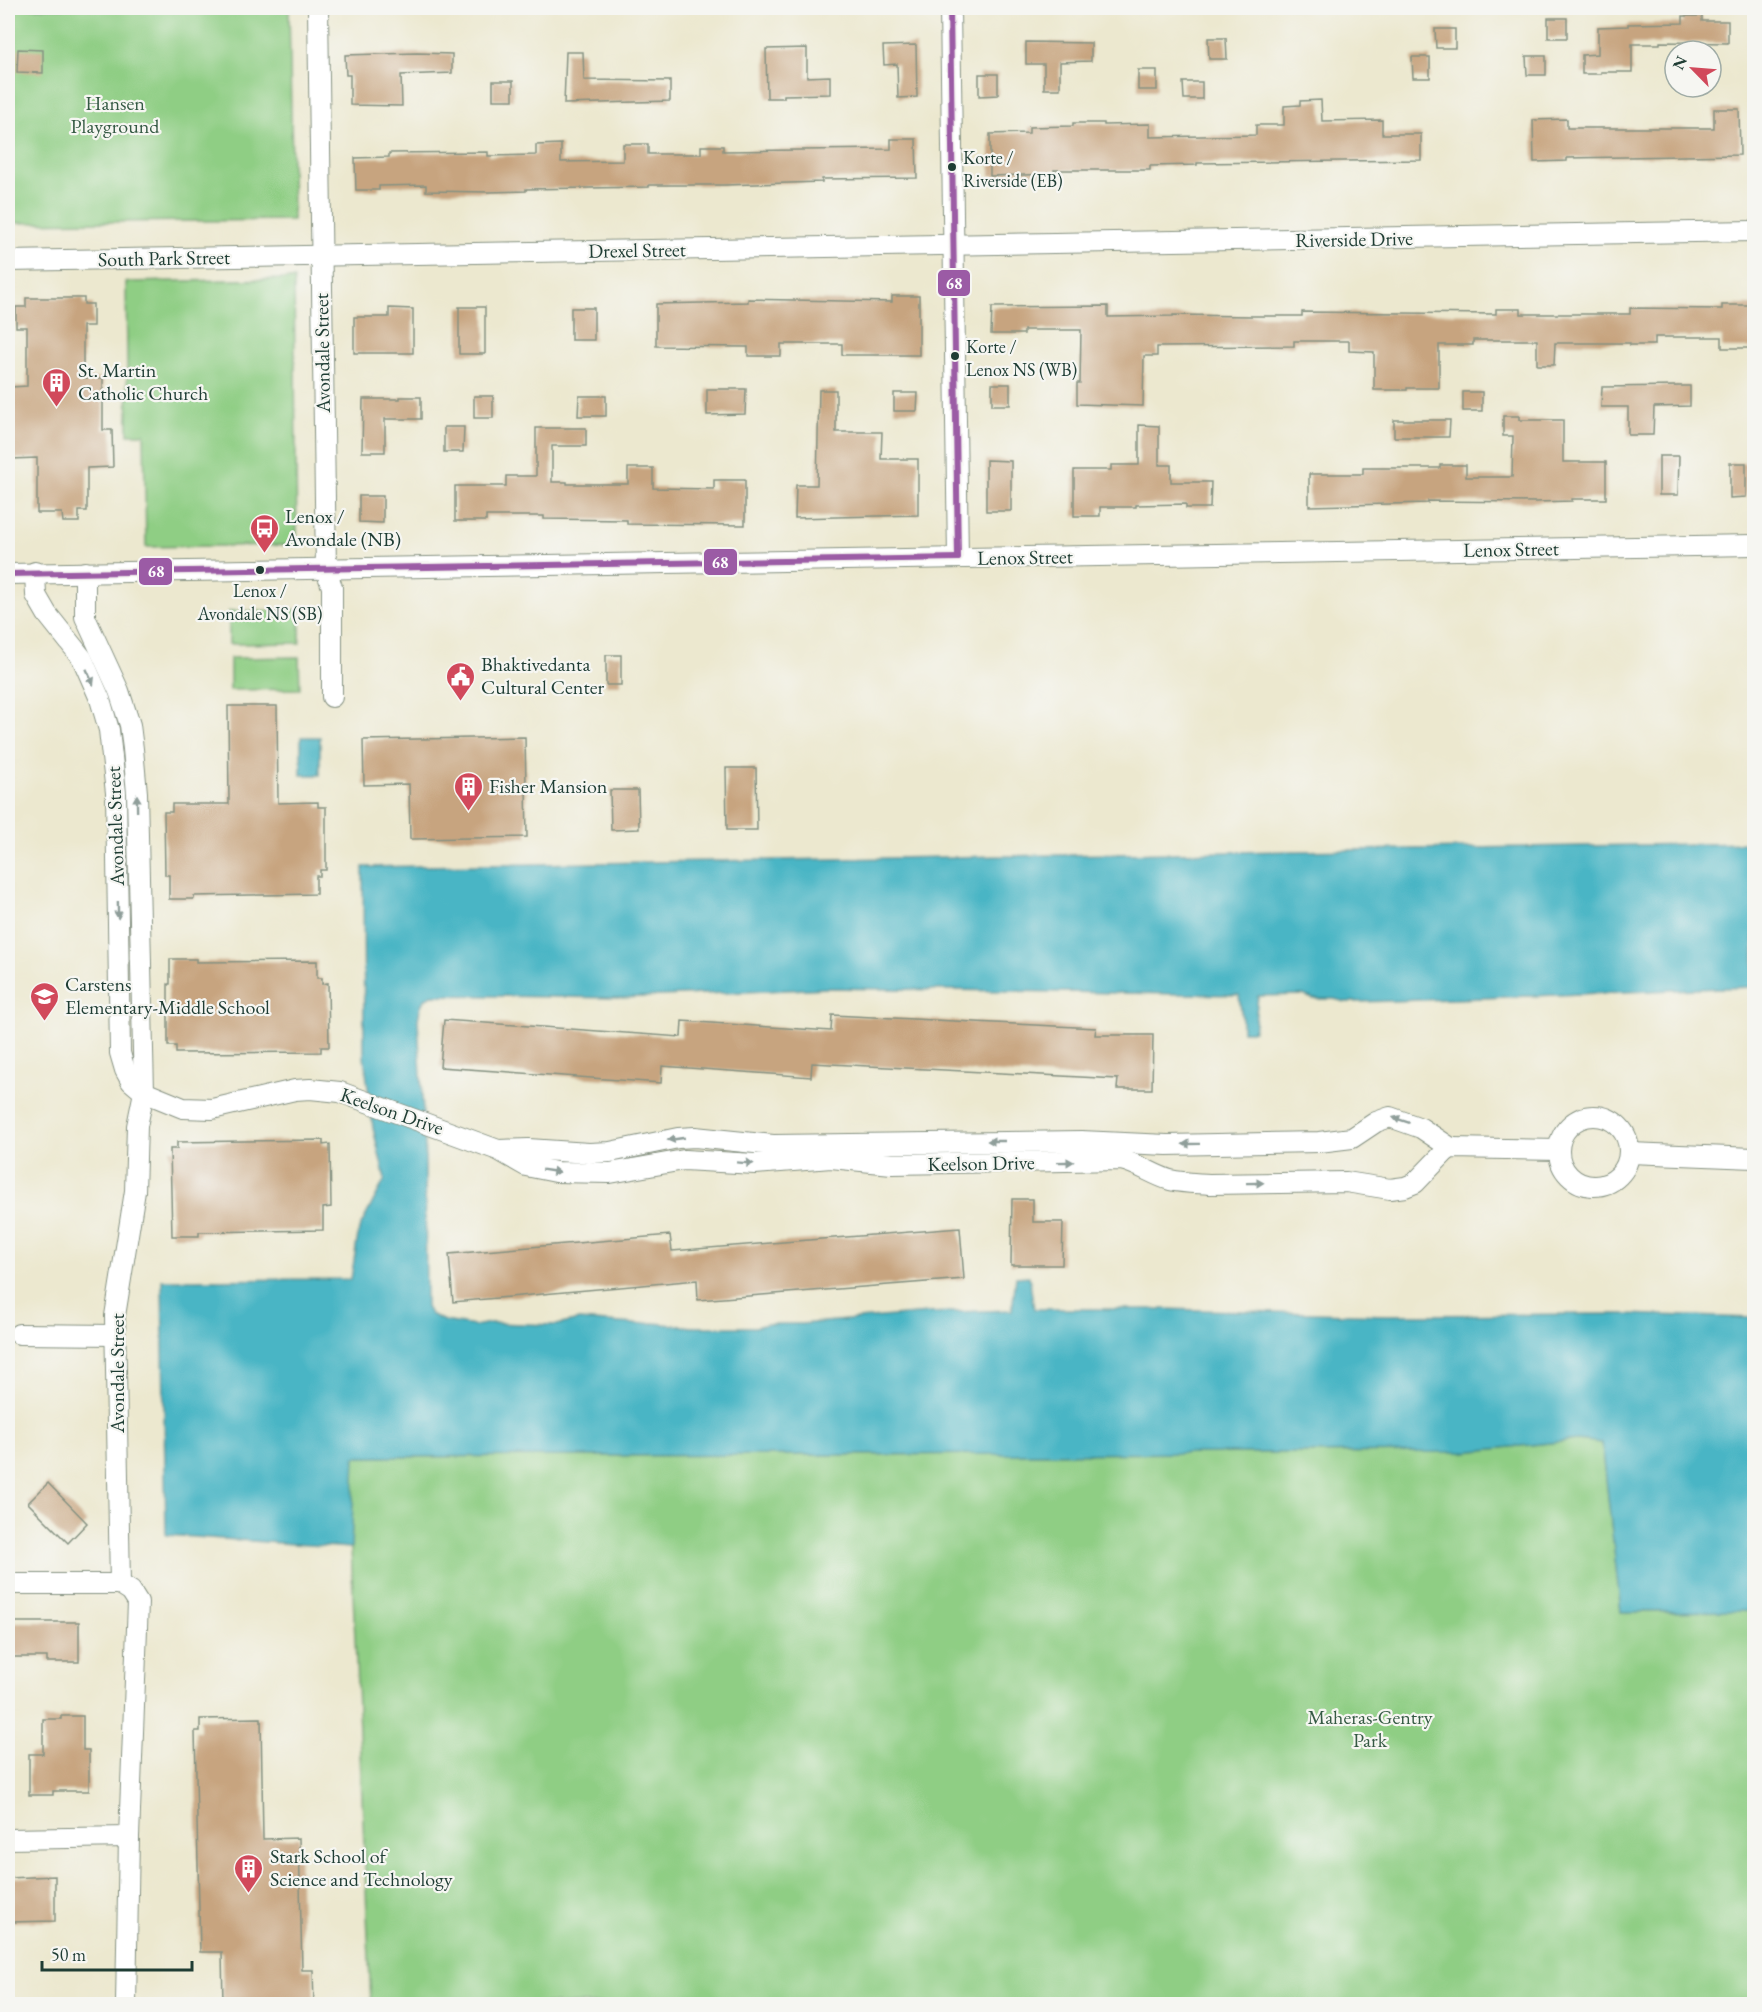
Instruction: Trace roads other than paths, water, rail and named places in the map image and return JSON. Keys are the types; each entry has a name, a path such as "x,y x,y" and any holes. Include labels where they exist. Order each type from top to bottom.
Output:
{"street":[{"name":"Avondale Street","path":"318,8 326,570 332,587 332,697"},
{"path":"950,8 958,558"},
{"name":"Riverside Drive","path":"953,244 1755,231"},
{"name":"Drexel Street","path":"321,255 953,244"},
{"name":"South Park Street","path":"8,261 321,255"},
{"name":"Lenox Street","path":"8,574 1755,545"},
{"name":"Avondale Street","path":"35,572 36,595 47,614 82,658 100,699 109,730 114,764 117,844 120,1053 125,1070 132,1081 144,1092"},
{"name":"Avondale Street","path":"85,572 86,617 119,691 130,725 136,777 138,844 144,1092 137,1126 135,1191 115,1316 125,1587 138,1602 129,1837 126,2004"},
{"path":"69,643 90,630"},
{"path":"117,844 138,844"},
{"path":"120,1016 141,1017"},
{"name":"Keelson Drive","path":"144,1092 183,1108 212,1109 295,1090 326,1089 350,1094 431,1124 498,1150 526,1166 556,1172 579,1173 610,1173 684,1160 755,1164 831,1158 892,1164 1121,1160 1132,1162 1169,1180 1187,1183 1346,1182 1390,1189 1415,1183 1451,1148 1421,1128 1390,1117 1376,1122 1352,1138 1319,1142 1167,1145 1081,1141 773,1144 695,1137 678,1138 610,1152 498,1150"},
{"path":"1596,1116 1604,1117 1619,1125 1628,1140 1630,1152 1627,1165 1617,1179 1593,1187 1576,1182 1569,1176 1563,1168 1559,1150 1560,1141 1570,1125 1586,1117 1596,1116"},
{"path":"1451,1148 1559,1150"},
{"path":"1630,1152 1755,1158"},
{"path":"20,1334 115,1335"},
{"path":"8,1584 125,1587"},
{"path":"8,1839 129,1837"}],"water":[{"path":"301,737 320,737 320,775 301,775"},
{"path":"1754,843 1754,987 1346,1002 1334,999 1313,999 1303,995 1258,996 1254,1031 1242,1031 1239,995 828,988 621,998 432,995 423,1002 418,1020 425,1150 426,1307 430,1314 444,1321 475,1326 490,1323 557,1325 579,1320 693,1327 755,1327 767,1324 801,1324 928,1313 1012,1310 1016,1277 1029,1276 1034,1309 1162,1309 1388,1315 1623,1314 1754,1318 1754,1611 1621,1612 1602,1443 1577,1440 1464,1452 355,1457 351,1548 166,1535 162,1280 351,1279 359,1229 385,1179 373,1128 364,1056 363,867"}],"place":[{"name":"Korte / Riverside (EB)","path":"952,167"},
{"name":"Korte / Lenox NS (WB)","path":"955,356"},
{"name":"St. Martin Catholic Church","path":"57,408"},
{"name":"Lenox / Avondale (NB)","path":"264,554"},
{"name":"Lenox / Avondale NS (SB)","path":"260,570"},
{"name":"Bhaktivedanta Cultural Center","path":"460,702"},
{"name":"Fisher Mansion","path":"468,812"},
{"name":"Carstens Elementary-Middle School","path":"44,1022"},
{"name":"Stark School of Science and Technology","path":"249,1894"}],"park label":[{"name":"Hansen Playground","path":"115,114"},
{"name":"Maheras-Gentry Park","path":"1370,1728"}]}
